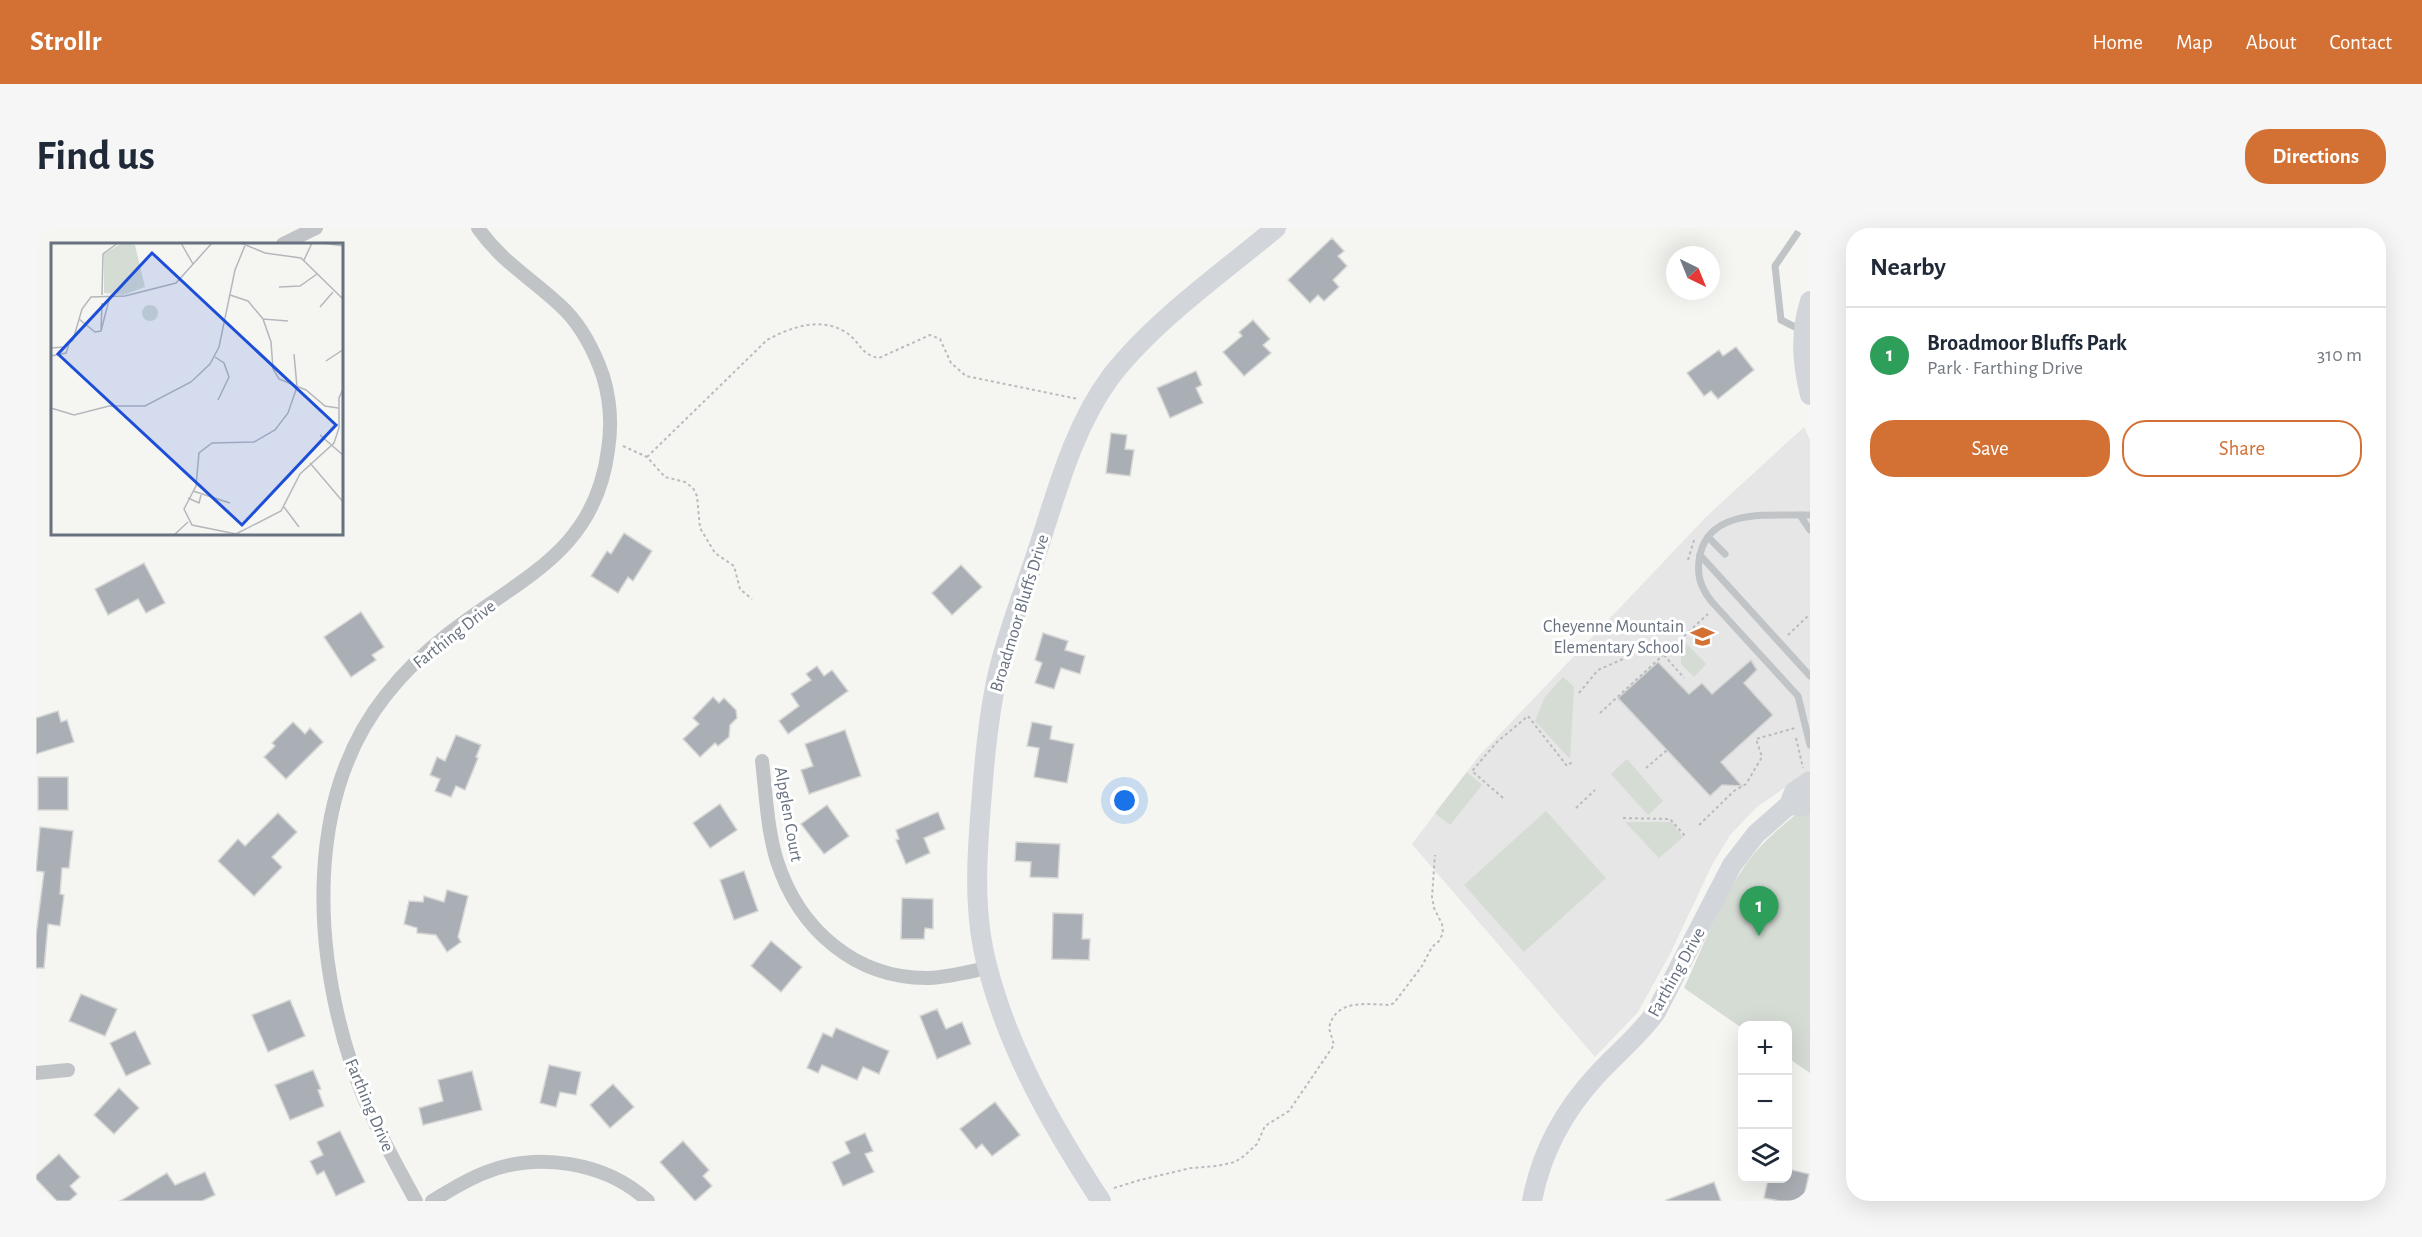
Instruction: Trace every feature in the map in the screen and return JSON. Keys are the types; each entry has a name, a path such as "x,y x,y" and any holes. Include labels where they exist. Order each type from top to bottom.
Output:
{"street":[{"path":"285,243 316,228"},
{"name":"Farthing Drive","path":"416,1201 387,1148 364,1098 345,1040 331,980 325,927 325,882 328,837 337,792 356,742 372,715 404,674 448,634 546,564 576,532 600,488 607,464 610,439 607,393 603,375 585,336 567,313 508,264 478,228"},
{"name":"Broadmoor Bluffs Drive","path":"1100,1199 1059,1137 1035,1090 1013,1040 987,968 979,908 978,845 989,722 998,673 1069,459 1095,403 1111,377 1144,339 1276,228"},
{"path":"1810,301 1803,331 1804,370 1810,395"},
{"name":"Alpglen Court","path":"762,761 776,858 793,898 817,932 850,957 871,967 899,975 944,977 987,968"},
{"name":"Farthing Drive","path":"1532,1201 1542,1159 1565,1114 1597,1074 1649,1022 1668,993 1732,865 1756,834 1789,806 1794,792 1810,781"},
{"name":"Farthing Drive","path":"1789,806 1802,806 1810,800"},
{"path":"36,1073 68,1070"},
{"path":"432,1201 485,1173 514,1164 546,1162 569,1164 605,1174 626,1185 648,1201"}],"lane":[{"path":"1801,228 1775,266 1781,320 1803,331"},
{"path":"1800,515 1810,530"},
{"path":"1810,515 1741,518 1726,521 1713,530 1708,537 1700,555 1697,572 1702,589 1712,602 1798,696 1808,722 1810,745"},
{"path":"1708,537 1725,554"},
{"path":"1700,555 1810,676"}],"path":[{"path":"647,457 767,340 789,328 813,324 828,326 847,333 870,357 879,358 930,335 940,339 951,363 966,376 1095,403"},
{"path":"610,439 647,457 665,477 686,482 693,488 697,496 700,528 715,553 734,566 740,589 752,599"},
{"path":"1600,713 1710,612"},
{"path":"1664,655 1684,678"},
{"path":"1579,693 1598,670 1623,659"},
{"path":"1503,798 1472,771 1497,742 1528,716 1567,766 1572,762"},
{"path":"1699,825 1734,791 1746,784 1762,757 1756,739 1795,728"},
{"path":"1646,768 1667,750"},
{"path":"1576,808 1595,790"},
{"path":"1623,818 1670,819 1685,836"},
{"path":"1100,1199 1118,1186 1191,1168 1235,1162 1257,1144 1265,1126 1288,1112 1334,1045 1329,1028 1336,1012 1347,1005 1394,1003 1422,966 1432,947 1439,941 1443,933 1442,924 1434,908 1432,897 1435,855"}],"shaded area":[{"name":"Cheyenne Mountain Elementary School","path":"1804,427 1810,440 1810,770 1757,807 1730,835 1712,865 1671,952 1638,1012 1595,1057 1412,844 1479,756 1707,516"},
{"path":"1681,638 1706,664 1694,677 1681,664"},
{"path":"1563,677 1574,687 1570,759 1535,721 1545,697"},
{"path":"1627,759 1663,801 1648,815 1611,774"},
{"path":"1467,772 1482,785 1450,825 1435,813"},
{"path":"1810,804 1810,1073 1792,1061 1792,1021 1738,1021 1738,1025 1684,988 1720,909 1737,878 1753,855 1784,824"},
{"path":"1546,811 1606,878 1524,952 1464,885"},
{"path":"1625,822 1671,822 1683,837 1659,858"}],"building":[{"path":"1332,238 1344,251 1338,256 1347,266 1333,280 1339,287 1324,301 1318,295 1310,303 1288,280"},
{"path":"1253,320 1270,339 1263,345 1271,353 1244,376 1223,352 1242,336 1239,332"},
{"path":"1736,347 1754,370 1718,399 1711,391 1704,396 1687,373 1719,350 1723,356"},
{"path":"1196,371 1202,385 1196,388 1203,403 1170,418 1157,388"},
{"path":"1111,433 1127,435 1125,449 1134,450 1130,476 1106,473"},
{"path":"624,533 652,551 633,581 628,577 618,593 591,576 607,551 611,554"},
{"path":"144,563 165,603 146,613 138,599 108,615 95,589"},
{"path":"961,565 982,587 952,615 932,593"},
{"path":"361,612 384,647 372,655 376,660 351,677 324,637"},
{"path":"1043,633 1068,641 1065,650 1085,656 1080,674 1061,668 1054,689 1035,683 1042,663 1035,660"},
{"path":"1751,660 1757,670 1744,683 1773,715 1721,762 1742,786 1722,785 1710,796 1618,698 1658,662 1689,694 1702,683 1712,694"},
{"path":"817,666 824,676 832,670 848,691 788,734 779,721 799,706 791,694 811,680 806,674"},
{"path":"713,697 719,703 724,698 736,710 737,718 730,725 729,737 718,746 715,743 700,757 683,739 699,724 693,718"},
{"path":"58,711 61,722 67,720 74,742 36,754 36,718"},
{"path":"293,722 305,734 310,728 323,742 286,779 264,757 275,746 272,743"},
{"path":"1032,722 1052,726 1050,739 1074,744 1067,783 1034,777 1039,748 1027,746"},
{"path":"845,730 861,776 809,794 801,770 813,766 805,744"},
{"path":"456,735 481,745 465,790 456,786 451,797 435,791 440,779 430,775 437,757 445,761"},
{"path":"38,777 68,777 68,810 38,810"},
{"path":"720,804 737,830 710,848 693,823"},
{"path":"827,805 849,836 824,854 801,824"},
{"path":"938,812 945,829 924,838 930,853 906,864 896,840 899,839 896,830"},
{"path":"278,813 297,832 272,857 282,867 254,896 218,861 238,839 245,846"},
{"path":"40,827 73,831 69,868 62,868 60,894 64,895 60,926 48,924 44,968 36,968 36,935 44,872 36,871"},
{"path":"1016,842 1060,844 1058,878 1030,877 1031,862 1015,861"},
{"path":"744,871 758,911 734,920 720,880"},
{"path":"447,890 468,896 458,937 461,942 447,952 436,935 417,933 417,928 404,924 409,901 423,902 424,896 444,902"},
{"path":"902,898 933,899 933,929 925,928 924,939 901,939"},
{"path":"1053,913 1083,914 1082,939 1090,939 1089,960 1052,959"},
{"path":"771,941 802,967 781,992 751,966"},
{"path":"81,994 117,1009 105,1036 69,1021"},
{"path":"290,1000 305,1036 268,1052 252,1015"},
{"path":"937,1009 946,1029 962,1022 971,1044 937,1059 920,1016"},
{"path":"836,1028 889,1051 879,1074 863,1067 857,1080 822,1065 818,1073 807,1068 823,1033 832,1037"},
{"path":"135,1031 151,1064 126,1076 110,1043"},
{"path":"549,1065 581,1072 576,1095 560,1092 556,1107 540,1103"},
{"path":"313,1070 321,1089 318,1090 324,1106 290,1120 275,1085"},
{"path":"472,1071 482,1110 423,1125 419,1108 443,1101 438,1080"},
{"path":"613,1084 634,1107 610,1128 590,1105"},
{"path":"119,1088 139,1108 114,1134 94,1115"},
{"path":"995,1102 1020,1135 992,1156 982,1144 976,1149 960,1129"},
{"path":"340,1131 365,1182 336,1196 324,1171 317,1175 310,1161 323,1155 317,1142"},
{"path":"865,1133 873,1151 865,1154 874,1172 843,1186 832,1162 850,1153 845,1142"},
{"path":"683,1141 709,1170 703,1176 712,1186 695,1201 660,1162"},
{"path":"59,1154 80,1177 70,1186 77,1194 69,1201 57,1201 36,1179 36,1175"},
{"path":"1792,1170 1809,1174 1803,1201 1764,1198 1767,1183 1792,1183"},
{"path":"205,1172 215,1195 202,1201 120,1201 167,1173 175,1185"},
{"path":"1714,1182 1721,1201 1666,1201 1666,1200"}],"place":[{"name":"Cheyenne Mountain Elementary School","path":"1702,636"},
{"name":"Broadmoor Bluffs Park","path":"1759,936"}]}
